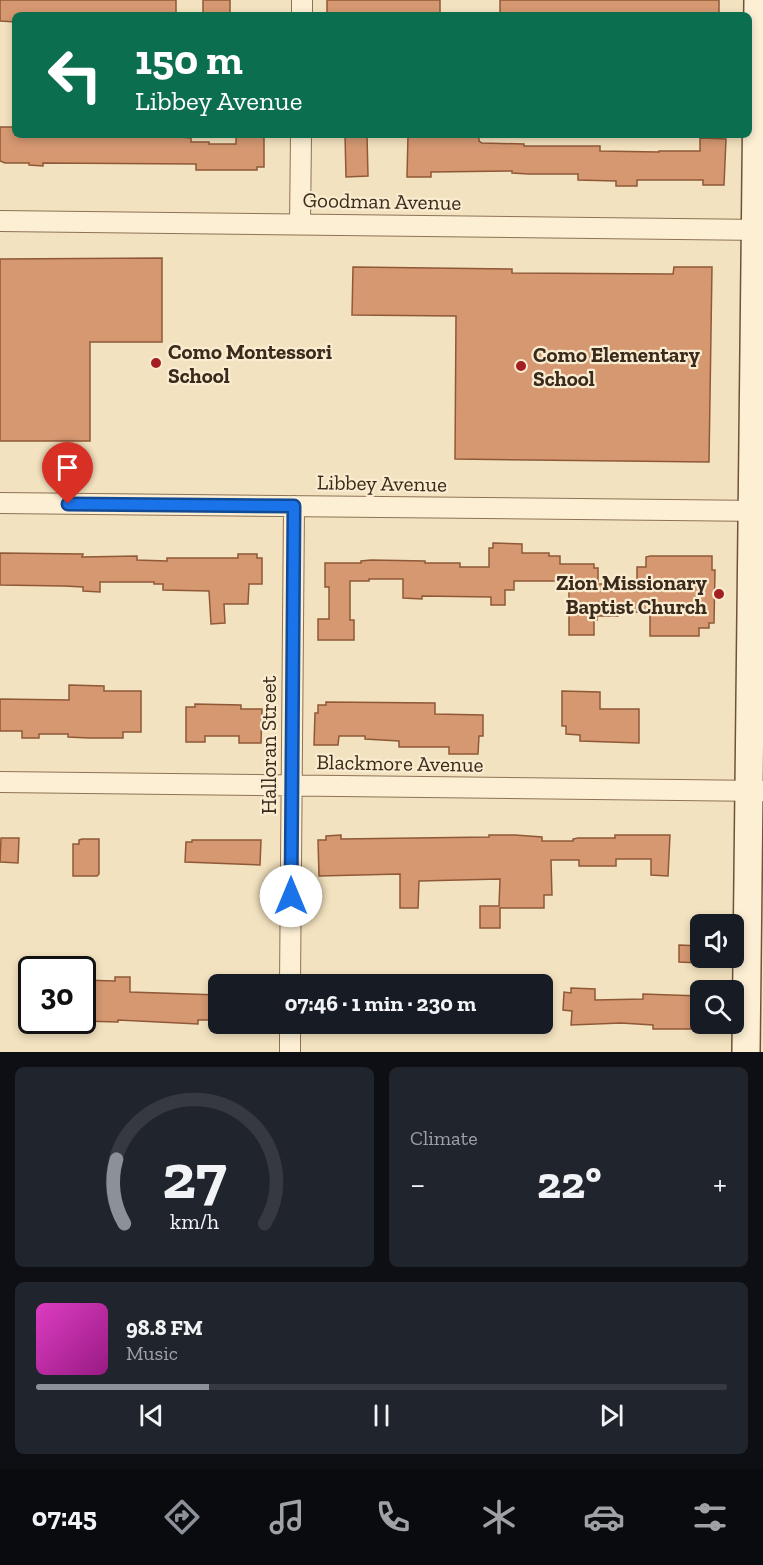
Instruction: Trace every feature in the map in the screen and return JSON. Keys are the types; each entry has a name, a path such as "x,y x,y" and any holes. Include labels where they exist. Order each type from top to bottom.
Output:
{"street":[{"path":"746,1052 756,791 758,0"},
{"path":"300,224 301,138"},
{"name":"Goodman Avenue","path":"0,221 759,230"},
{"name":"Libbey Avenue","path":"0,503 758,511"},
{"name":"Halloran Street","path":"290,974 294,506"},
{"name":"Blackmore Avenue","path":"0,782 756,791"},
{"path":"290,1034 290,1052"}],"building":[{"path":"0,0 176,0 176,12 12,12 12,22 0,21"},
{"path":"203,0 230,0 230,12 203,12"},
{"path":"327,0 440,0 440,12 327,12"},
{"path":"500,0 719,0 719,12 500,12"},
{"path":"0,127 12,127 12,138 191,138 191,142 236,144 236,138 264,138 264,167 257,167 257,170 196,170 196,164 43,163 43,166 0,161"},
{"path":"345,138 367,138 368,176 346,177"},
{"path":"408,138 479,138 482,143 524,144 524,146 600,146 600,151 659,152 700,151 700,138 726,139 724,185 703,185 703,180 637,180 637,186 616,186 616,181 578,180 578,174 529,174 512,173 512,171 431,172 431,177 407,177"},
{"path":"162,258 162,342 90,342 90,441 0,441 0,259"},
{"path":"353,267 512,269 512,273 673,274 674,267 712,267 709,462 455,459 456,316 352,315"},
{"path":"493,543 522,544 522,553 549,553 549,556 560,556 560,564 594,564 594,568 598,568 598,584 637,584 637,567 646,567 646,557 650,556 712,556 712,570 715,570 714,623 709,623 709,628 699,628 699,636 650,636 650,612 618,612 618,616 597,616 597,620 594,620 594,635 569,635 569,581 514,581 514,590 505,590 505,605 491,605 491,597 403,598 403,579 369,579 369,581 350,581 350,620 354,620 354,640 318,640 318,619 329,619 329,587 325,587 325,563 361,563 361,561 371,560 425,561 425,563 460,563 460,567 489,567 489,548 493,548"},
{"path":"0,553 83,554 82,557 137,556 137,560 167,561 167,558 238,558 238,554 257,554 257,558 262,558 262,584 249,584 248,604 224,604 225,623 211,624 209,591 163,590 163,584 154,584 154,582 100,582 100,592 83,591 83,587 0,585"},
{"path":"69,685 104,686 104,691 141,691 141,732 123,732 123,738 39,734 39,738 22,738 22,731 0,731 0,699 69,700"},
{"path":"562,691 600,692 600,709 639,709 639,743 580,741 580,735 566,734 566,726 562,726"},
{"path":"326,702 435,703 435,714 483,715 483,736 479,736 478,754 449,754 449,747 399,747 399,741 365,739 365,736 339,736 338,745 314,745 315,713 318,713 318,705 326,705"},
{"path":"195,704 241,705 241,709 262,709 261,743 239,743 239,736 205,736 205,742 186,742 186,707 195,707"},
{"path":"341,835 341,839 515,835 542,837 542,841 573,841 578,838 615,838 615,835 670,835 668,876 651,875 651,859 616,859 616,866 579,866 579,860 551,860 552,895 544,895 544,908 500,908 500,928 480,928 480,906 499,906 500,879 419,881 418,908 400,908 400,874 319,876 318,840 326,840 326,836"},
{"path":"1,838 19,838 18,863 0,862"},
{"path":"99,839 99,874 97,876 73,876 73,844 79,844 79,840"},
{"path":"192,840 261,840 260,865 185,862 186,842 192,842"},
{"path":"679,945 690,946 690,963 679,962"},
{"path":"115,977 130,977 130,992 208,995 208,1020 198,1020 198,1024 118,1020 118,1022 96,1021 96,980 115,981"},
{"path":"571,988 595,989 595,1000 643,999 643,994 690,996 690,1029 653,1029 653,1025 621,1023 571,1025 572,1011 563,1010 564,992 571,993"}],"place":[{"name":"Como Montessori School","path":"156,363"},
{"name":"Como Elementary School","path":"521,366"},
{"name":"Zion Missionary Baptist Church","path":"719,594"}],"route":[{"path":"68,504 294,506 291,896"}]}
